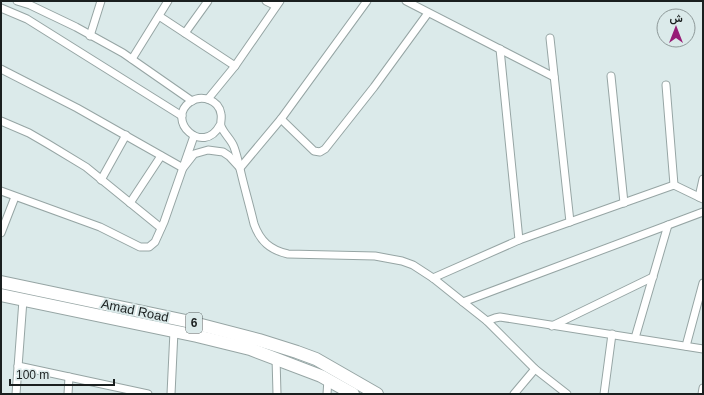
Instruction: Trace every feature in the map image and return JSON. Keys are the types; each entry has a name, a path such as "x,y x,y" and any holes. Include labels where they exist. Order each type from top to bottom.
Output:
{"main road":[{"name":"Amad Road","path":"1,282 205,325 297,352 325,364 377,394"},
{"name":"Amad Road","path":"1,295 174,331 250,349 328,379 353,394"},
{"path":"68,309 71,296"},
{"path":"91,314 93,301"}],"street":[{"path":"17,1 31,3 76,27 132,59 192,101"},
{"path":"90,36 100,4 107,1"},
{"path":"132,59 168,1"},
{"path":"185,33 208,1"},
{"path":"208,99 235,66 278,3 266,1"},
{"path":"240,168 281,118 366,1"},
{"path":"406,1 554,77"},
{"path":"1,8 27,19 182,116"},
{"path":"281,118 314,151 320,152 325,149 374,87 428,12"},
{"path":"160,16 235,66"},
{"path":"550,38 570,222"},
{"path":"500,49 519,240"},
{"path":"1,69 77,108 182,168"},
{"path":"611,76 624,203"},
{"path":"666,85 674,185"},
{"path":"203,98 208,99 217,105 220,110 222,115 220,125 218,130 210,136 199,138 194,136 182,123 182,116 186,106 192,101 203,98"},
{"path":"1,121 29,133 86,168 161,228"},
{"path":"220,125 234,147 257,233 270,247 278,252 288,254 389,257 402,260 413,265 433,278 486,321 535,369 567,394"},
{"path":"101,180 126,135"},
{"path":"1,191 90,223 140,248 149,247 155,242 161,228 194,136"},
{"path":"182,168 194,154 208,150 223,152 240,168"},
{"path":"130,203 161,156"},
{"path":"433,278 519,240 674,185 701,198 703,179"},
{"path":"1,233 15,197"},
{"path":"463,302 703,212"},
{"path":"635,338 668,225"},
{"path":"552,326 653,277"},
{"path":"686,346 703,283"},
{"path":"16,394 23,300"},
{"path":"486,321 500,317 703,349"},
{"path":"171,394 174,331"},
{"path":"604,394 612,334"},
{"path":"276,358 277,394"},
{"path":"18,366 123,391 148,394"},
{"path":"514,394 535,369"},
{"path":"68,394 69,377"},
{"path":"327,394 328,379"},
{"path":"702,394 703,388"}]}
